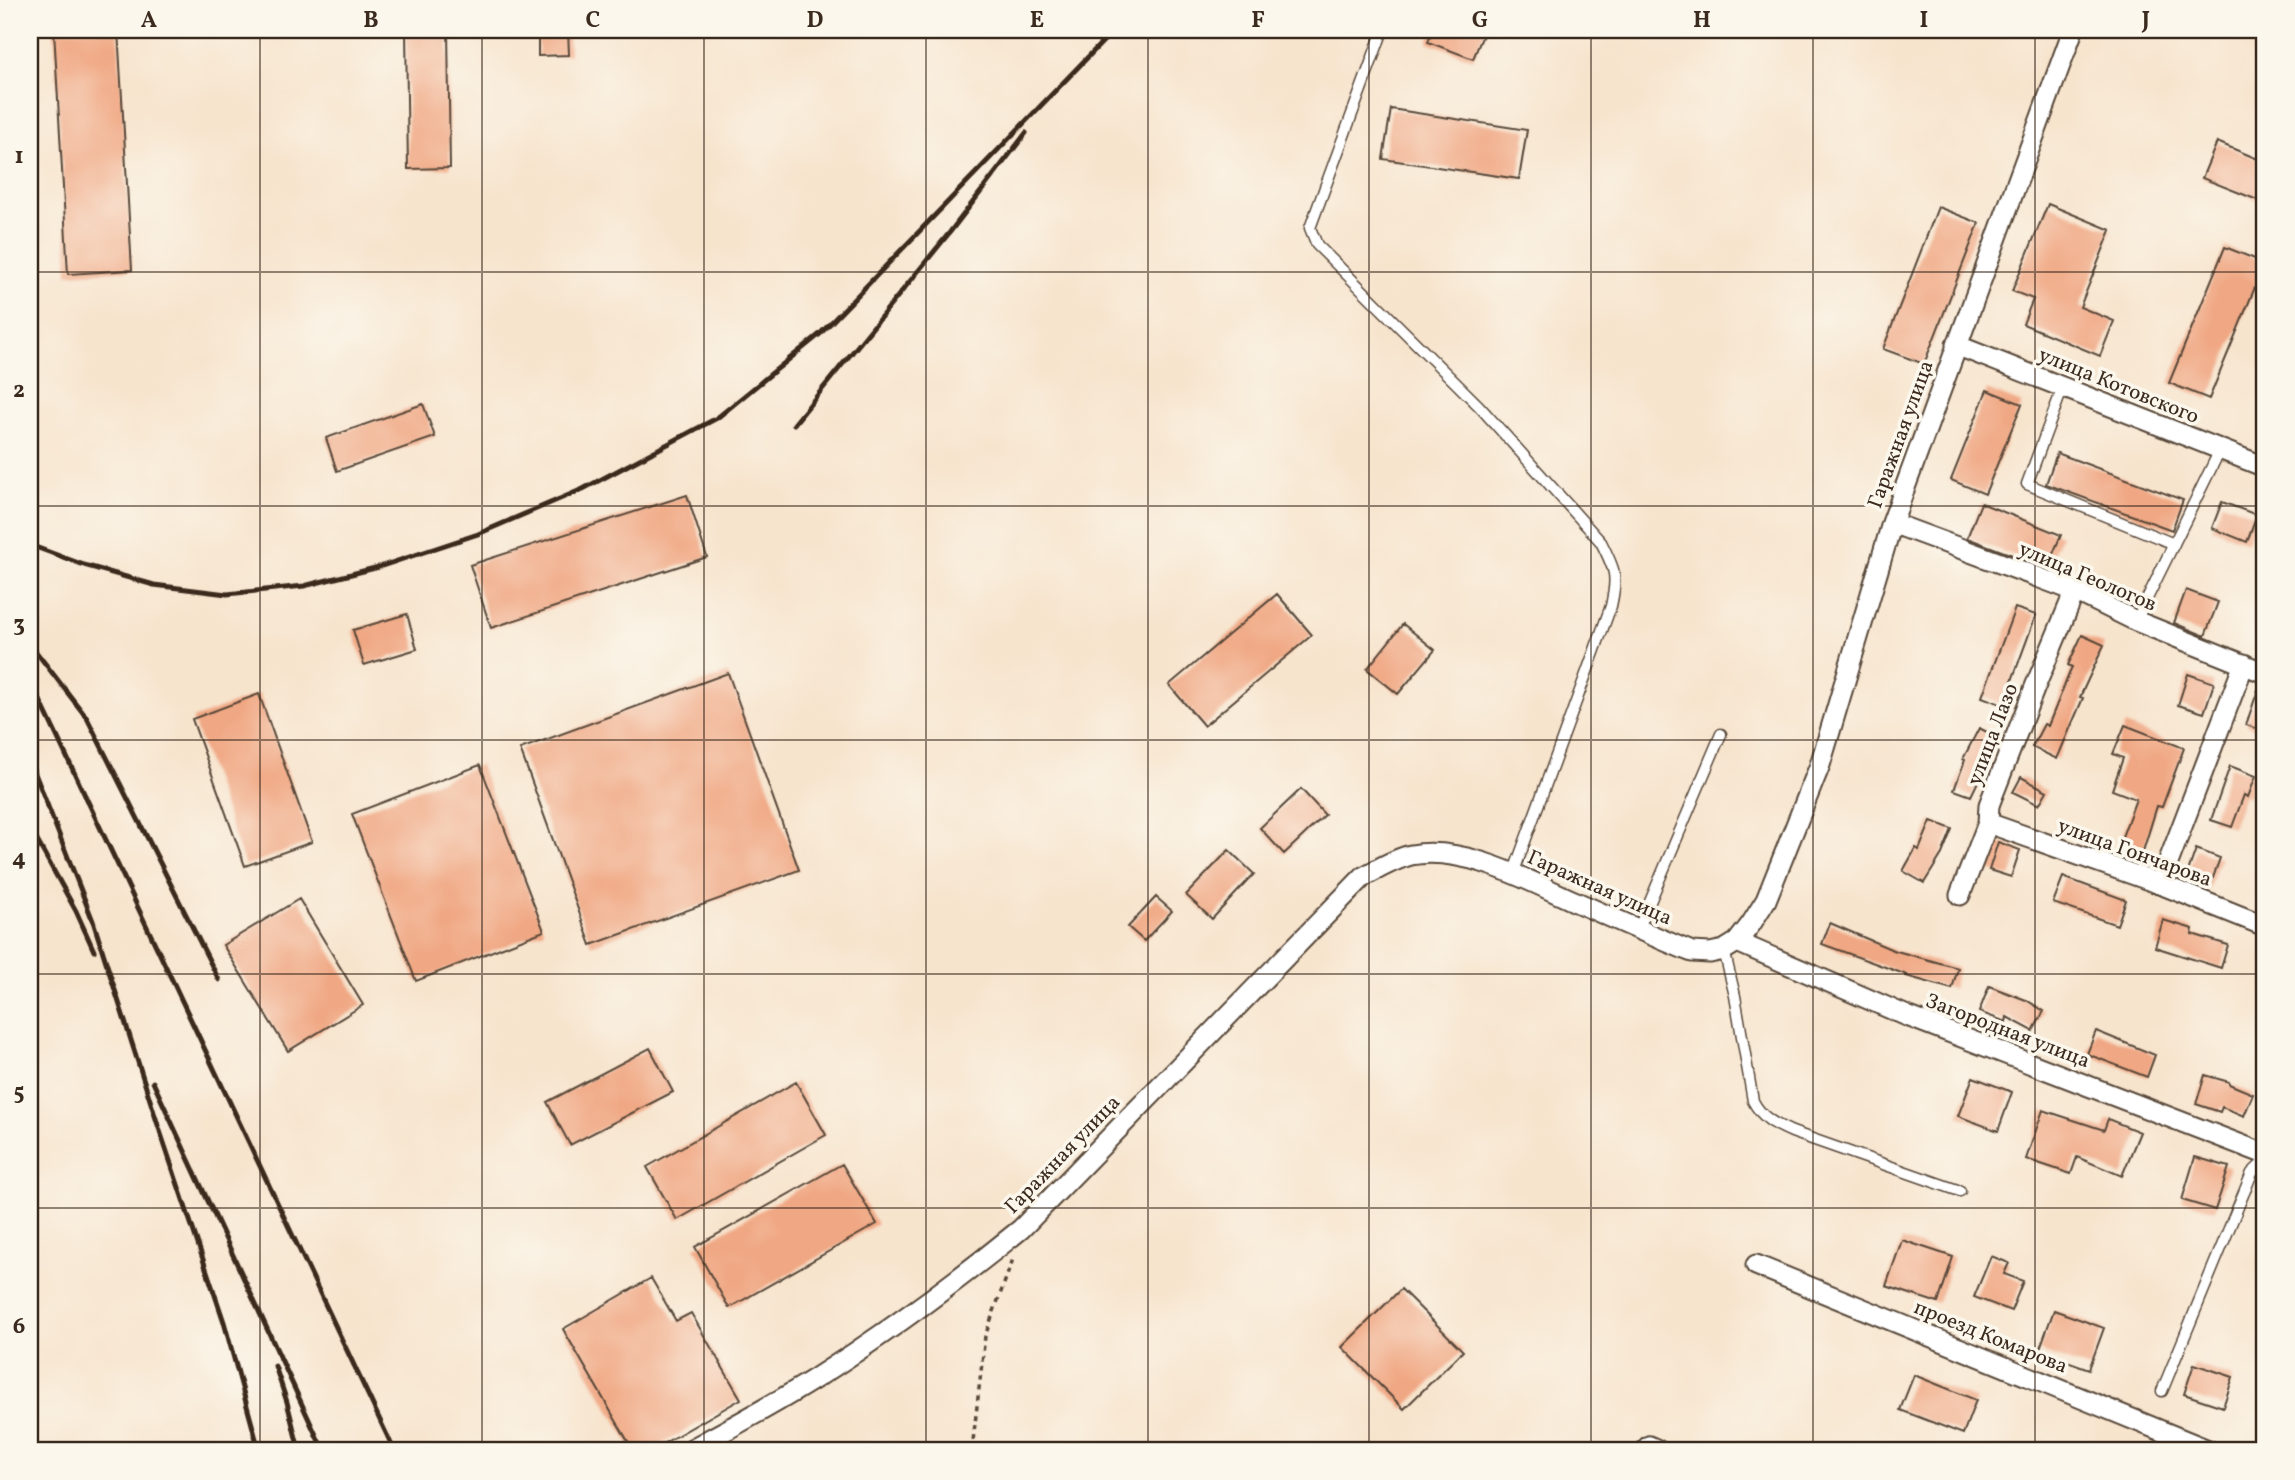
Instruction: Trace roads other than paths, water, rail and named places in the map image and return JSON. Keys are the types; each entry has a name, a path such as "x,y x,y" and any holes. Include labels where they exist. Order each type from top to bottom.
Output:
{"street":[{"name":"Гаражная улица","path":"690,1450 816,1378 909,1315 979,1264 1021,1229 1363,877 1389,863 1411,855 1435,854 1467,858 1513,874 1692,952 1710,953 1730,946 1751,924 1766,900 1820,765 1892,523 2073,30"},
{"name":"улица Котовского","path":"1956,345 2265,467"},
{"name":"улица Геологов","path":"1892,523 2075,591 2136,621 2265,673"},
{"name":"улица Лазо","path":"1960,895 1988,823 1989,805 2075,591"},
{"path":"2160,884 2244,664"},
{"name":"улица Гончарова","path":"1988,823 2160,884 2265,926"},
{"name":"Загородная улица","path":"1730,946 2265,1154"},
{"name":"проезд Комарова","path":"1756,1265 2208,1450"}],"lane":[{"path":"1383,30 1310,228 1317,245 1479,406 1601,542 1617,583 1513,874"},
{"path":"2063,387 2027,484 2174,544"},
{"path":"2136,621 2221,450"},
{"path":"1638,930 1721,734"},
{"path":"1730,946 1735,996 1753,1101 1759,1113 1772,1123 1792,1132 1960,1191"},
{"path":"2162,1391 2252,1173 2265,1161"}],"railway":[{"path":"30,545 84,565 154,585 227,594 304,586 379,567 478,534 583,489 717,418 820,334 1114,30"},
{"path":"794,424 950,232 1026,133"},
{"path":"30,644 87,718 219,980"},
{"path":"30,679 394,1450"},
{"path":"30,761 93,921 224,1322 259,1450"},
{"path":"30,828 76,911 94,951"},
{"path":"153,1082 323,1450"},
{"path":"275,1366 299,1450"}]}
